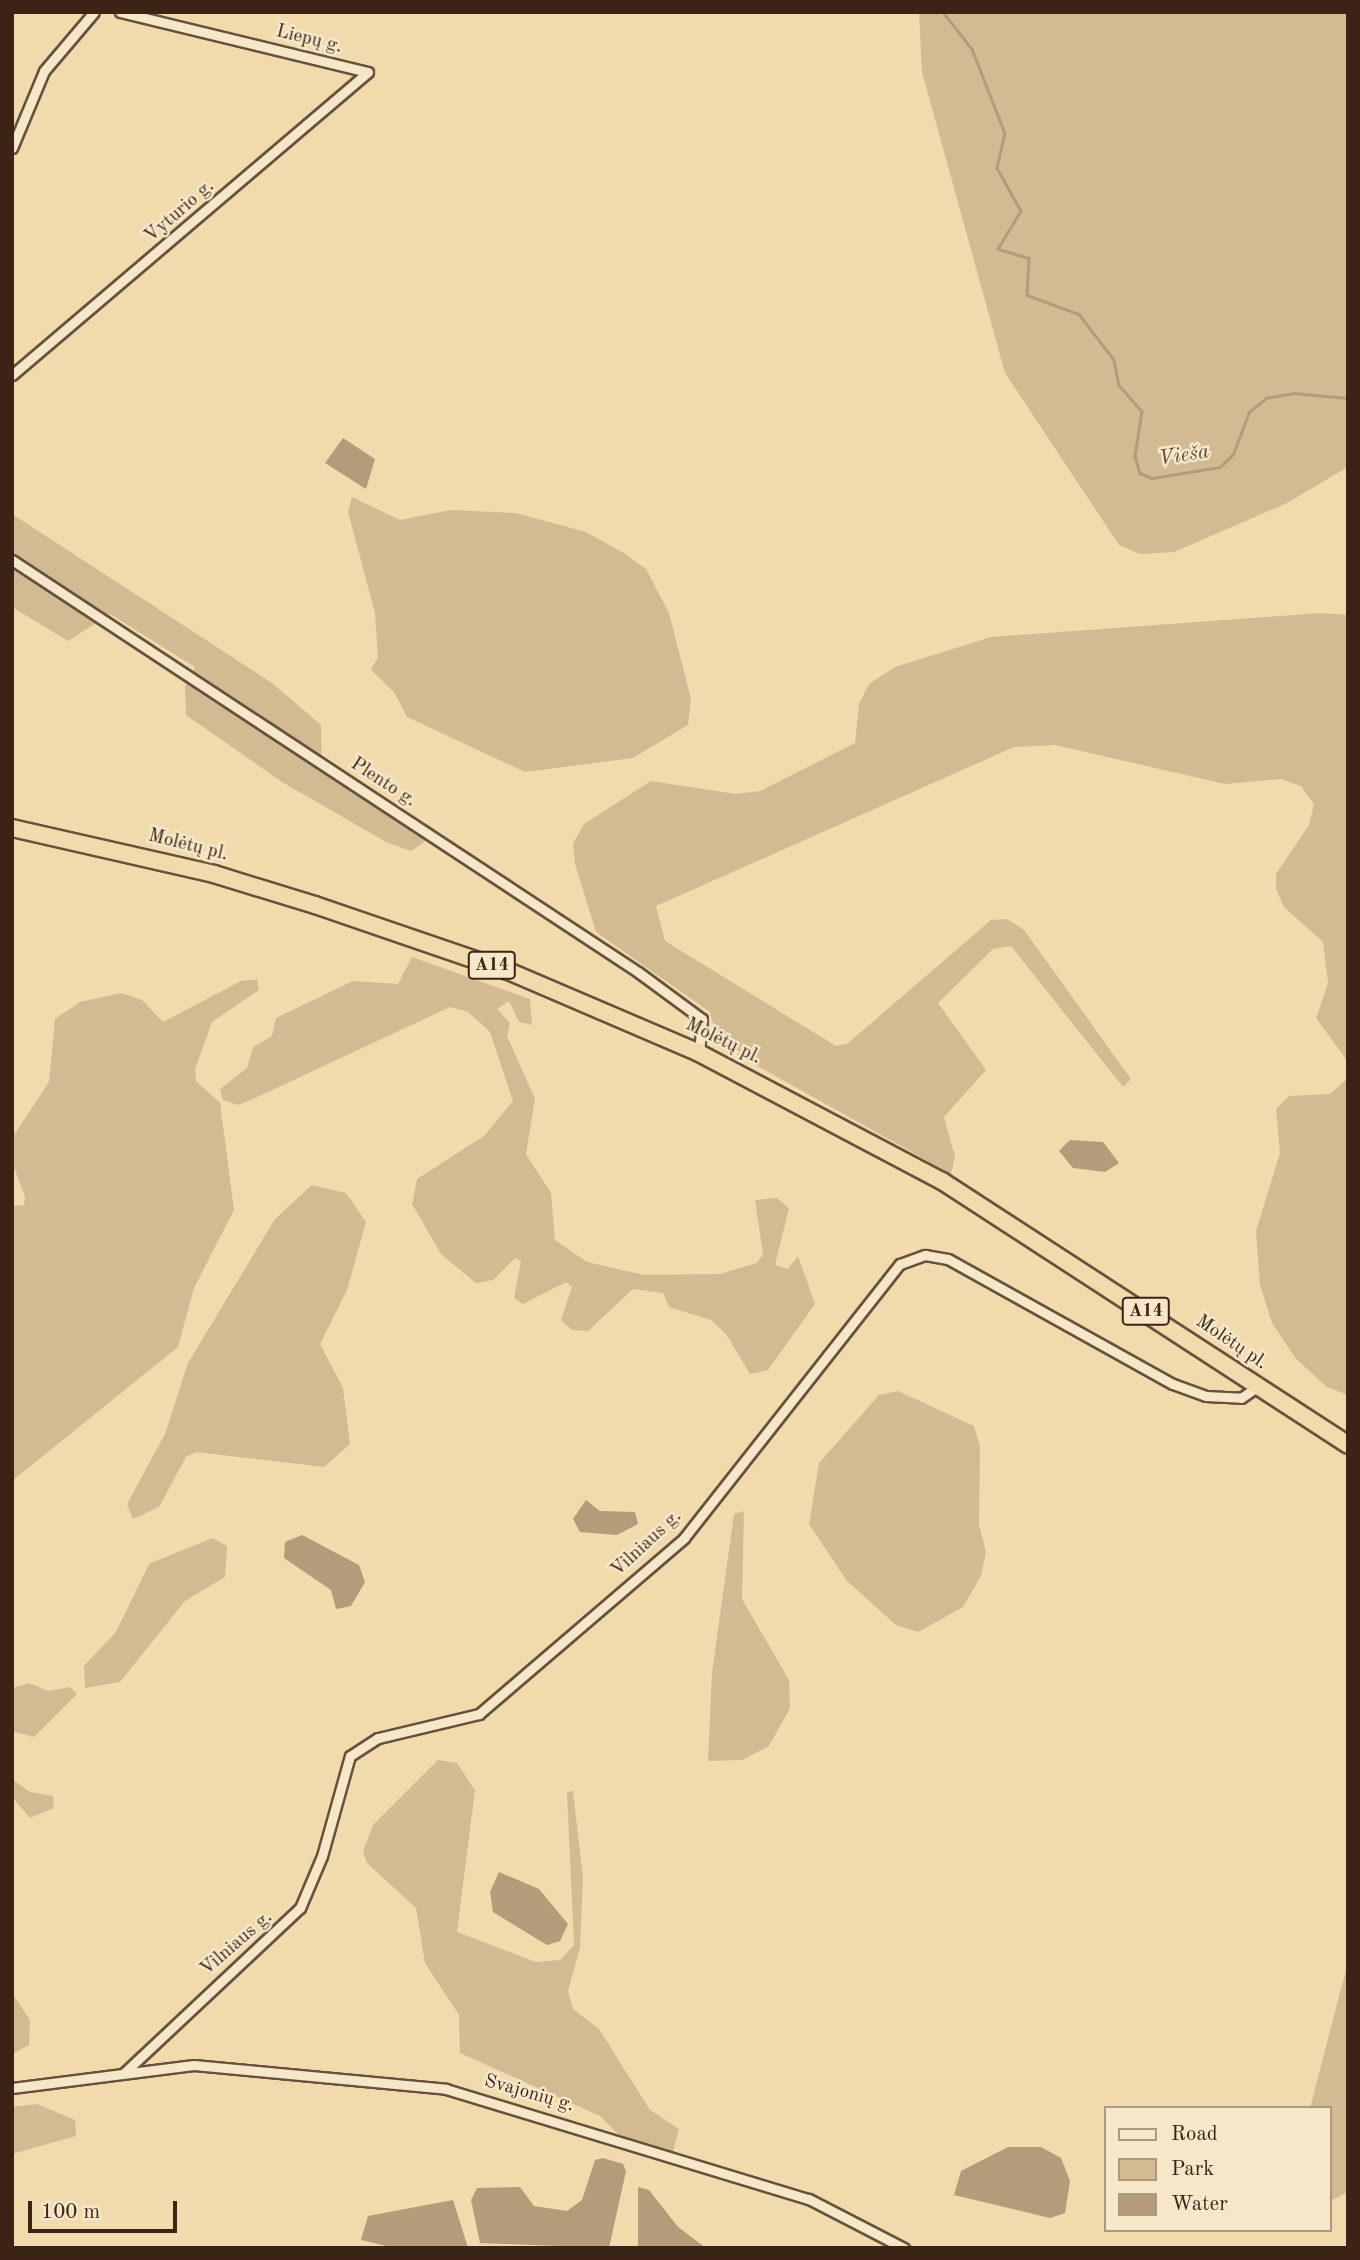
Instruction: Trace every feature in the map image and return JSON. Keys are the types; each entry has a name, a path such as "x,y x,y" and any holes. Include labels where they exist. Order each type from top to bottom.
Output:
{"highway":[{"name":"Molėtų pl.","path":"12,828 215,874 315,905 508,971 699,1053 942,1181 1348,1445"}],"street":[{"path":"12,148 44,71 94,12"},
{"name":"Liepų g.","path":"120,12 368,72"},
{"name":"Vyturio g.","path":"12,375 368,72"},
{"name":"Plento g.","path":"12,560 638,972 702,1018 699,1053"},
{"name":"Vilniaus g.","path":"124,2073 300,1908 322,1856 350,1756 378,1738 479,1714 684,1538 900,1264 925,1255 948,1259 1173,1384 1206,1396 1241,1398 1258,1386"},
{"name":"Svajonių g.","path":"12,2088 194,2065 271,2068 446,2089 808,2199 904,2248"}],"green space":[{"path":"919,12 1348,12 1348,467 1287,503 1174,552 1140,554 1119,545 1005,373 922,72"},
{"path":"352,497 400,520 451,510 516,513 586,532 622,552 646,569 669,613 691,699 688,725 633,758 525,772 407,717 394,692 371,670 378,657 375,613 348,512"},
{"path":"12,514 272,683 321,725 322,770 427,840 411,851 388,843 282,782 186,715 185,687 195,667 110,614 68,641 12,607"},
{"path":"1320,613 1348,615 1348,1062 1316,1018 1328,983 1323,942 1284,907 1276,889 1276,874 1309,825 1314,804 1301,786 1281,779 1225,784 1055,745 1014,747 656,906 665,941 836,1046 847,1044 991,920 1007,919 1024,930 1131,1079 1123,1087 1011,946 993,949 938,1003 986,1070 944,1117 955,1157 951,1174 718,1044 710,1012 596,932 575,864 573,844 584,824 651,781 736,794 760,791 855,743 859,704 869,684 895,667 991,637"},
{"path":"412,957 530,999 532,1025 519,1022 509,1001 497,1009 510,1023 507,1036 535,1099 526,1154 551,1193 555,1240 587,1262 644,1275 720,1274 757,1263 763,1254 755,1200 777,1198 789,1208 775,1265 788,1269 798,1256 815,1304 768,1370 750,1374 726,1334 711,1320 669,1307 663,1293 633,1289 588,1331 572,1330 561,1320 572,1287 566,1282 523,1304 514,1298 521,1261 515,1258 493,1280 476,1283 441,1254 412,1204 417,1179 484,1136 513,1101 490,1032 468,1012 450,1007 253,1099 238,1105 223,1100 220,1089 247,1068 253,1047 272,1036 276,1018 353,981 398,984"},
{"path":"257,979 259,990 212,1022 195,1069 196,1081 220,1103 234,1210 194,1288 178,1347 12,1481 12,1206 24,1205 25,1197 12,1162 12,1138 49,1082 55,1019 80,1002 121,993 142,1000 163,1022 241,981"},
{"path":"1348,1068 1348,1395 1327,1387 1296,1359 1272,1323 1260,1285 1256,1231 1280,1153 1276,1109 1289,1096 1330,1094 1346,1080"},
{"path":"312,1185 346,1193 366,1222 347,1290 320,1344 343,1388 350,1444 324,1467 196,1452 186,1457 159,1507 133,1519 127,1504 165,1434 188,1363 275,1219"},
{"path":"898,1391 974,1426 980,1446 979,1525 986,1552 981,1576 963,1607 918,1632 896,1625 847,1581 809,1524 819,1463 879,1395"},
{"path":"744,1511 742,1599 789,1680 790,1708 769,1746 742,1760 708,1761 712,1673 734,1514"},
{"path":"212,1538 227,1546 225,1577 185,1601 120,1682 85,1688 84,1666 116,1632 149,1564"},
{"path":"29,1683 48,1691 70,1687 77,1694 34,1737 12,1731 12,1688"},
{"path":"438,1760 457,1763 475,1790 457,1932 536,1962 560,1960 574,1945 567,1792 573,1791 583,1878 580,1948 568,1991 573,2009 599,2029 650,2110 679,2129 673,2152 619,2135 600,2116 460,2053 459,2015 425,1963 416,1908 367,1863 363,1851 373,1825"},
{"path":"12,1779 30,1792 53,1796 54,1808 30,1818 12,1797"},
{"path":"1348,1962 1348,2192 1332,2200 1332,2106 1311,2106"},
{"path":"12,1993 30,2020 29,2045 12,2054"},
{"path":"37,2104 75,2120 76,2136 12,2154 12,2107"}],"water":[{"path":"343,438 375,459 366,489 325,463"},
{"path":"1070,1140 1103,1142 1119,1163 1105,1172 1073,1168 1059,1151"},
{"path":"586,1500 600,1511 635,1512 638,1524 617,1535 580,1532 573,1519"},
{"path":"302,1535 359,1565 365,1582 351,1606 336,1609 331,1590 284,1558 285,1542"},
{"path":"499,1872 539,1889 568,1924 560,1941 547,1945 493,1912 490,1892"},
{"path":"1008,2147 1041,2147 1061,2158 1070,2181 1065,2213 1050,2218 954,2195 961,2171"},
{"path":"603,2158 623,2164 626,2171 609,2248 480,2243 471,2200 477,2188 520,2187 534,2206 567,2211 582,2200 595,2160"},
{"path":"638,2187 649,2190 678,2227 706,2248 638,2248"},
{"path":"453,2200 468,2248 395,2248 361,2240 368,2216"}],"waterway":[{"name":"Vieša","path":"943,12 972,49 1005,133 997,168 1021,211 998,249 1029,258 1027,295 1079,314 1114,360 1119,385 1142,411 1135,456 1140,473 1152,478 1220,467 1233,454 1249,412 1266,398 1293,393 1348,398"}]}
